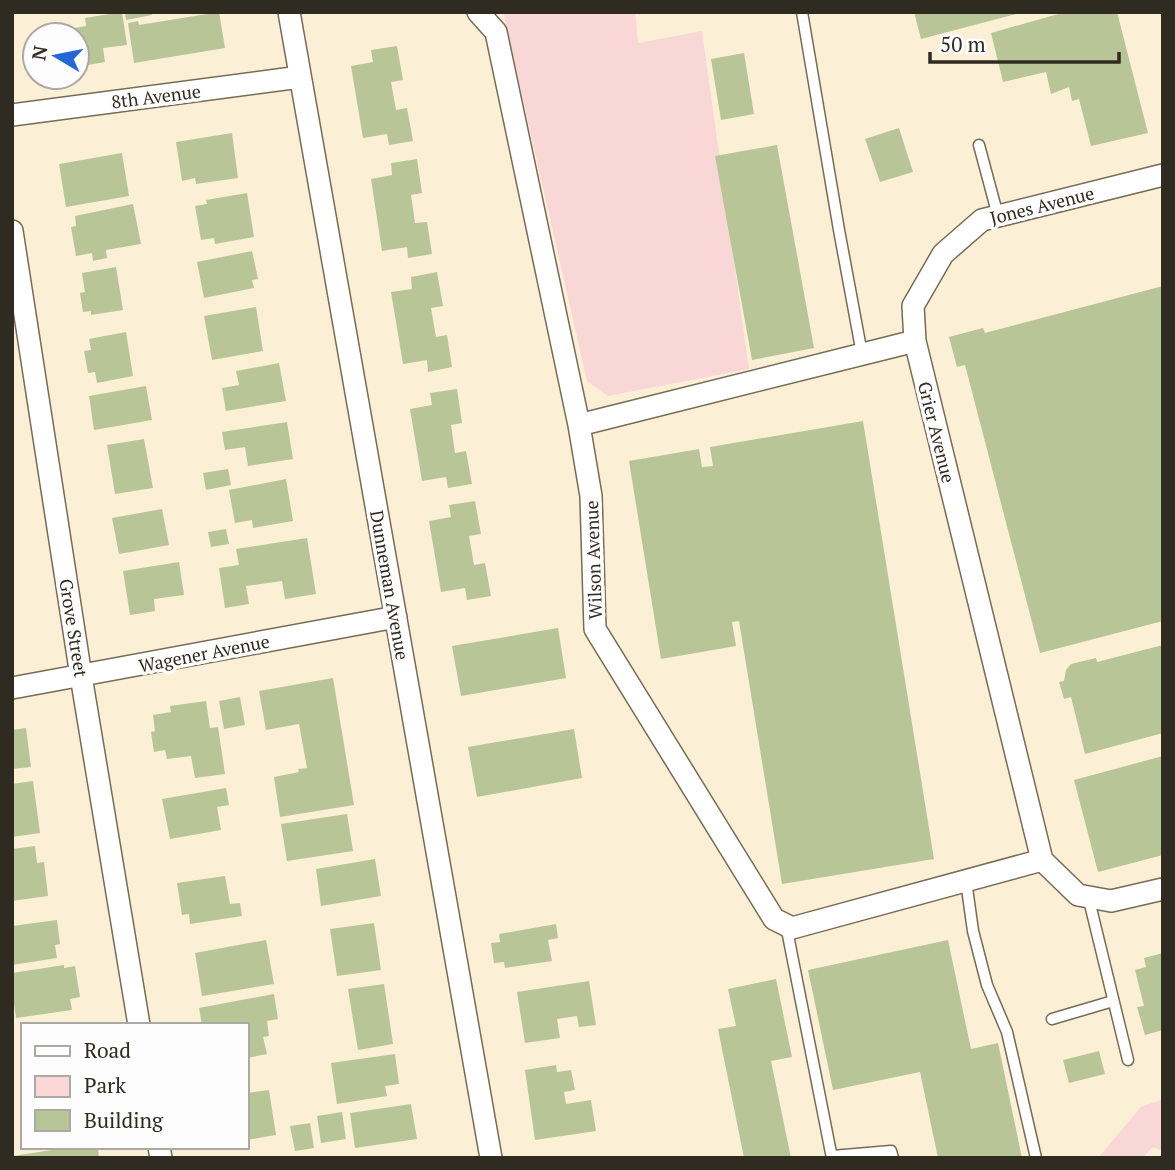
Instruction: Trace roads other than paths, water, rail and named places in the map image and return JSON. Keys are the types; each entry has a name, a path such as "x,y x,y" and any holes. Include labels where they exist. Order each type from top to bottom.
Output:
{"street":[{"name":"Dunneman Avenue","path":"289,12 491,1158"},
{"name":"Wilson Avenue","path":"478,12 496,32 579,425 591,496 595,629 774,919 786,925"},
{"name":"8th Avenue","path":"12,115 300,77"},
{"name":"Jones Avenue","path":"915,341 913,306 943,254 982,220 1163,176"},
{"name":"Grove Street","path":"12,231 81,676 139,1023"},
{"path":"579,425 915,341"},
{"name":"Grier Avenue","path":"915,341 1042,860"},
{"name":"Wagener Avenue","path":"12,688 396,617"},
{"path":"786,925 792,928 1042,860 1078,895 1111,901 1163,889"}],"lane":[{"path":"802,12 862,355"},
{"path":"979,145 998,216"},
{"path":"965,881 973,931 987,985 1007,1032 1036,1158"},
{"path":"1088,897 1128,1060"},
{"path":"786,925 832,1157 891,1151 893,1158"},
{"path":"1052,1018 1113,1001"}]}
